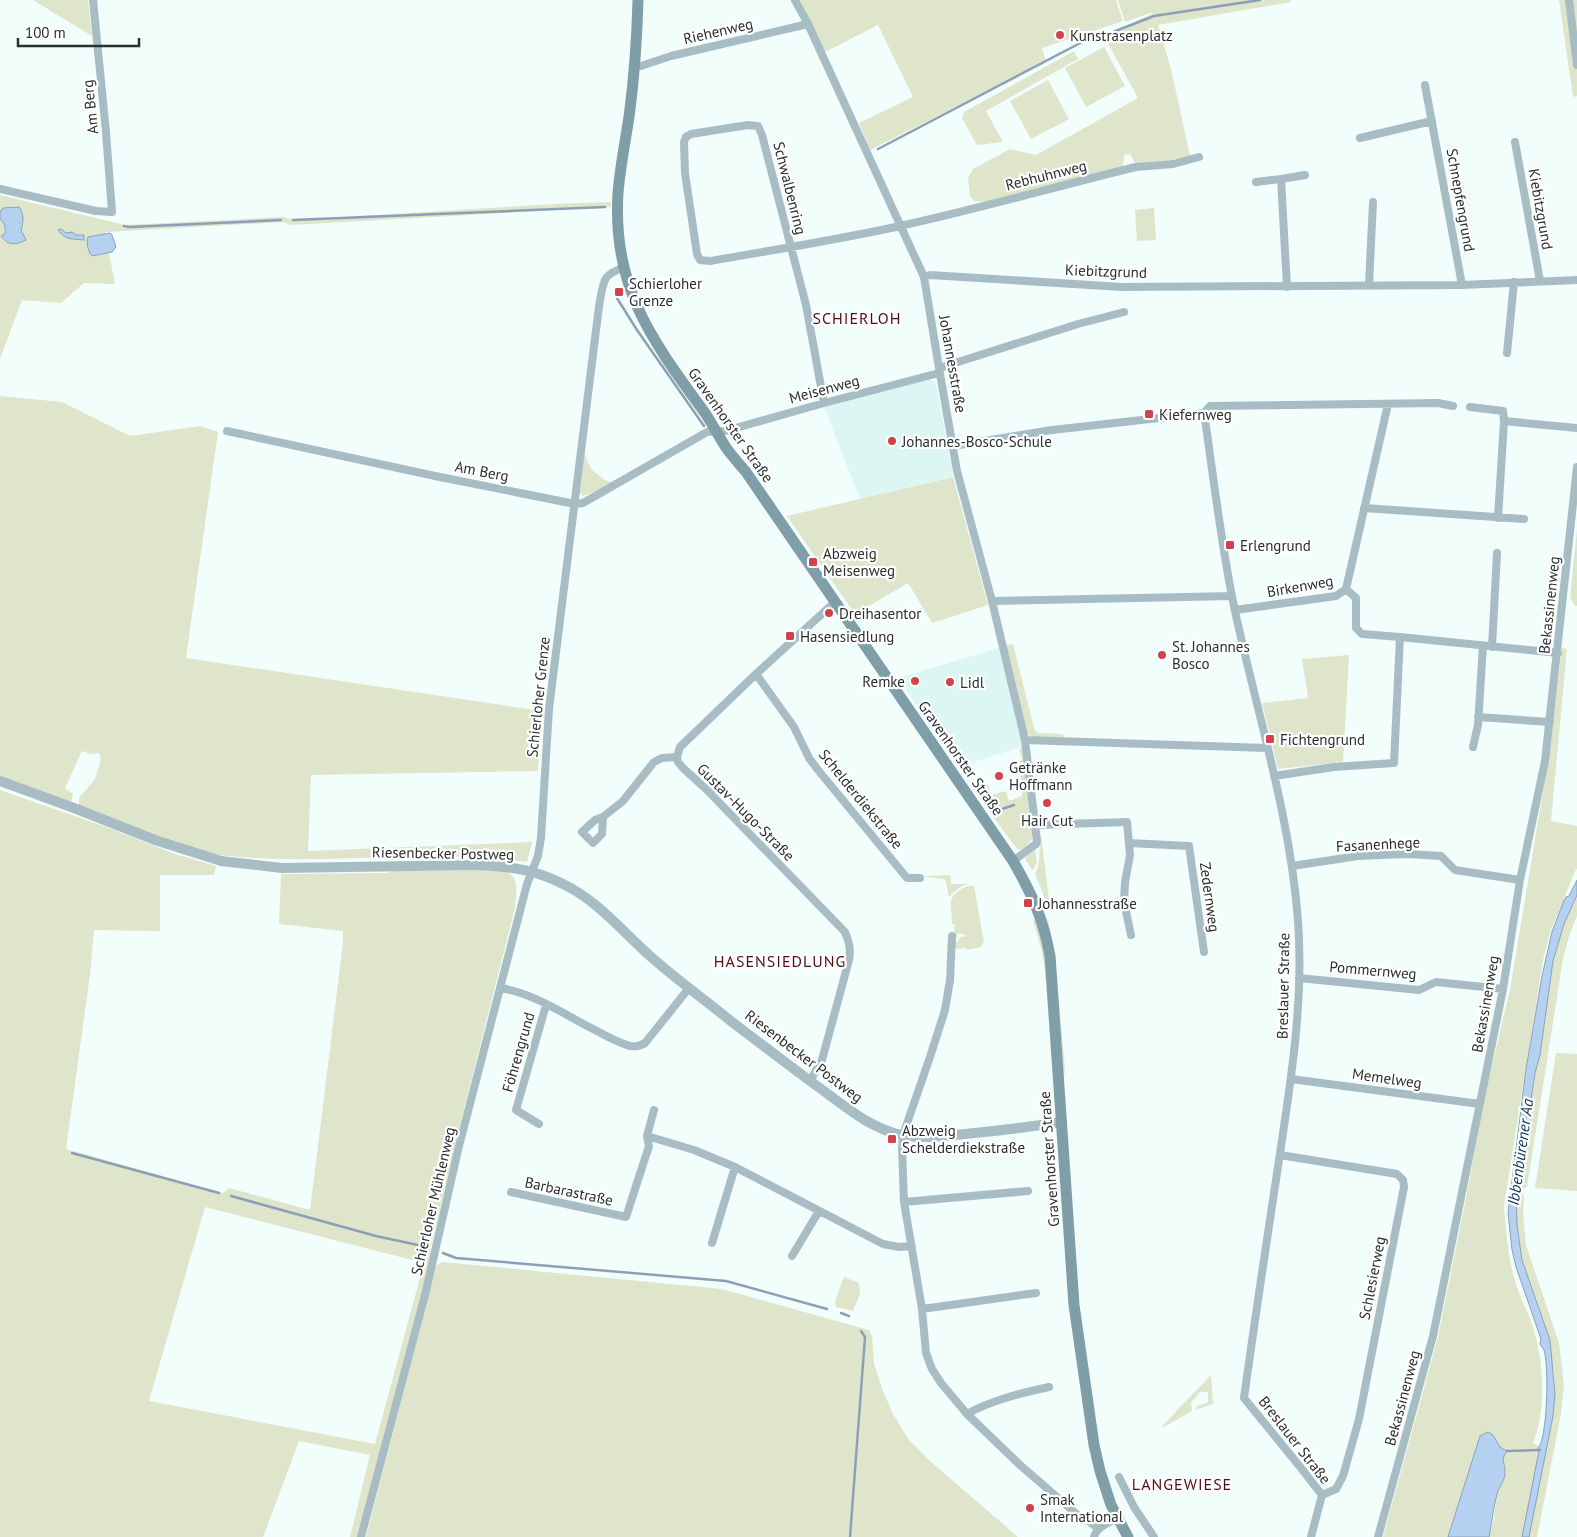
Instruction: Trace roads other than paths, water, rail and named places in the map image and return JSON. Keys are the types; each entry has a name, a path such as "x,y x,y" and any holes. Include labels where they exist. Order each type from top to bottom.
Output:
{"main road":[{"name":"Gravenhorster Straße","path":"638,0 634,66 618,194 619,239 623,268 634,302 659,350 709,419 716,432 1013,861 1029,888 1045,929 1050,956 1074,1305 1094,1445 1104,1486 1117,1518 1128,1537"}],"street":[{"name":"Am Berg","path":"0,189 96,211 112,212 93,0"},
{"name":"Johannesstraße","path":"795,0 808,24 924,277 952,446 1025,740 1037,837 1036,844 1013,861"},
{"path":"1569,0 1577,65"},
{"name":"Riehenweg","path":"634,66 642,66 671,56 808,24"},
{"name":"Schnepfengrund","path":"1425,85 1462,284"},
{"path":"1360,138 1432,121"},
{"name":"Schwalbenring","path":"758,126 762,135 790,247 707,262 700,260 697,254 685,173 684,142 686,137 700,132 758,126"},
{"name":"Kiebitzgrund","path":"1516,142 1540,281"},
{"name":"Rebhuhnweg","path":"790,247 900,226 1136,167 1173,164 1199,157"},
{"path":"1256,182 1305,175"},
{"path":"1281,179 1287,286"},
{"path":"1369,285 1373,202"},
{"path":"790,247 806,305 824,402"},
{"name":"Schierloher Grenze","path":"532,871 538,856 541,838 549,709 596,330 604,284 611,273 623,268"},
{"name":"Kiebitzgrund","path":"924,277 930,275 1122,287 1462,284 1577,280"},
{"path":"1507,353 1514,282"},
{"name":"Meisenweg","path":"716,432 939,371 1078,324 1124,312"},
{"path":"952,446 1052,430 1204,413 1210,406 1438,403 1453,406"},
{"name":"Birkenweg","path":"1235,610 1336,596 1346,589 1388,404"},
{"path":"1470,407 1503,411 1498,518"},
{"name":"Breslauer Straße","path":"1204,413 1232,596 1274,776 1292,866 1298,921 1299,978 1296,1038 1288,1104 1244,1398 1322,1495 1311,1537"},
{"path":"1504,421 1577,428"},
{"name":"Am Berg","path":"227,431 575,504"},
{"path":"575,504 583,503 707,432 716,432"},
{"name":"Bekassinenweg","path":"1378,1537 1433,1336 1503,989 1520,880 1545,761 1577,467"},
{"path":"1364,508 1524,519"},
{"path":"1492,647 1497,553"},
{"path":"1346,589 1356,598 1356,628 1362,634 1558,653"},
{"path":"992,601 1232,596"},
{"path":"603,817 631,792 654,762 662,758 677,757 680,747 835,602"},
{"path":"1274,776 1334,767 1394,763 1400,637"},
{"path":"1473,747 1478,717 1483,646"},
{"name":"Schelderdiekstraße","path":"756,674 794,727 809,758 818,770 907,878 920,878"},
{"path":"1478,717 1550,722"},
{"path":"1025,740 1267,748"},
{"name":"Gustav-Hugo-Straße","path":"677,757 678,762 683,768 707,790 845,932 849,941 851,949 849,960 822,1060 810,1081"},
{"name":"Riesenbecker Postweg","path":"0,781 155,840 221,861 282,868 479,865 509,866 532,871 565,885 591,902 650,957 689,988 810,1081 863,1119 885,1130 903,1135 926,1137 950,1136 1062,1122"},
{"path":"1036,826 1127,822 1130,855 1124,902 1131,935"},
{"name":"Zedernweg","path":"1129,843 1189,846 1204,952"},
{"name":"Fasanenhege","path":"1292,866 1358,856 1407,854 1441,856 1456,870 1520,880"},
{"name":"Schierloher Mühlenweg","path":"361,1537 423,1300 458,1150 527,884 532,871"},
{"path":"952,936 950,980 945,1010 903,1135 902,1147 904,1202 922,1309 926,1352 941,1384 967,1414 1042,1485 1080,1517 1099,1529"},
{"name":"Pommernweg","path":"1299,978 1419,990 1436,982 1503,989"},
{"name":"Föhrengrund","path":"500,988 532,997 613,1040 631,1046 638,1046 645,1043 689,988"},
{"name":"Föhrengrund","path":"539,1124 516,1110 546,1005"},
{"name":"Memelweg","path":"1291,1079 1480,1104"},
{"name":"Barbarastraße","path":"511,1192 626,1217 649,1146 647,1136 654,1110"},
{"path":"647,1136 694,1150 735,1167 883,1244 899,1247 912,1246"},
{"name":"Schlesierweg","path":"1280,1155 1397,1174 1403,1180 1404,1186 1353,1443 1343,1476 1336,1488 1322,1495"},
{"path":"712,1243 735,1167"},
{"path":"904,1202 1028,1191"},
{"path":"792,1256 819,1211"},
{"path":"922,1309 1036,1293"},
{"path":"967,1414 975,1409 1017,1394 1049,1387"},
{"path":"1118,1477 1134,1507 1154,1537"},
{"path":"1094,1537 1095,1532 1117,1518"}],"water":[{"path":"19,207 23,218 21,230 26,240 16,244 9,243 1,236 5,234 5,229 0,219 0,212 3,208"},
{"path":"61,229 66,233 73,232 75,235 84,235 84,240 66,237 58,230"},
{"path":"110,233 116,247 112,252 92,256 89,252 88,237"},
{"name":"Ibbenbürener Aa","path":"1577,880 1577,895 1564,924 1553,961 1540,1055 1535,1073 1529,1113 1526,1117 1527,1127 1523,1163 1516,1193 1517,1225 1522,1260 1550,1340 1555,1394 1553,1416 1529,1537 1522,1537 1539,1451 1537,1450 1541,1443 1543,1432 1547,1402 1547,1371 1544,1350 1540,1344 1541,1339 1516,1267 1508,1213 1526,1069 1542,976 1552,932 1564,900 1569,896"},
{"path":"1488,1432 1493,1435 1500,1447 1507,1451 1503,1460 1505,1476 1498,1491 1489,1537 1448,1537 1480,1436"}],"waterway":[{"path":"878,149 1086,40 1154,16 1260,0"},
{"path":"293,220 605,207"},
{"path":"124,226 281,220"},
{"path":"615,295 704,426"},
{"path":"983,791 985,799 993,812 1014,805"},
{"path":"72,1153 219,1193"},
{"path":"231,1196 376,1236 427,1247"},
{"path":"443,1253 456,1258 726,1281 827,1309"},
{"path":"841,1313 849,1316"},
{"path":"850,1537 865,1337 861,1331"},
{"path":"1507,1451 1540,1450"}],"place":[{"name":"Kunstrasenplatz","path":"1060,35"},
{"name":"Schierloher Grenze","path":"619,292"},
{"name":"Kiefernweg","path":"1149,414"},
{"name":"Johannes-Bosco-Schule","path":"892,441"},
{"name":"Erlengrund","path":"1230,545"},
{"name":"Abzweig Meisenweg","path":"813,562"},
{"name":"Dreihasentor","path":"829,613"},
{"name":"Hasensiedlung","path":"790,636"},
{"name":"St. Johannes Bosco","path":"1162,655"},
{"name":"Remke","path":"915,681"},
{"name":"Lidl","path":"950,682"},
{"name":"Fichtengrund","path":"1270,739"},
{"name":"Getränke Hoffmann","path":"999,776"},
{"name":"Hair Cut","path":"1047,803"},
{"name":"Johannesstraße","path":"1028,903"},
{"name":"Abzweig Schelderdiekstraße","path":"892,1139"},
{"name":"Smak International","path":"1030,1508"}],"district":[{"name":"SCHIERLOH","path":"857,318"},
{"name":"HASENSIEDLUNG","path":"780,961"},
{"name":"LANGEWIESE","path":"1182,1484"}]}
